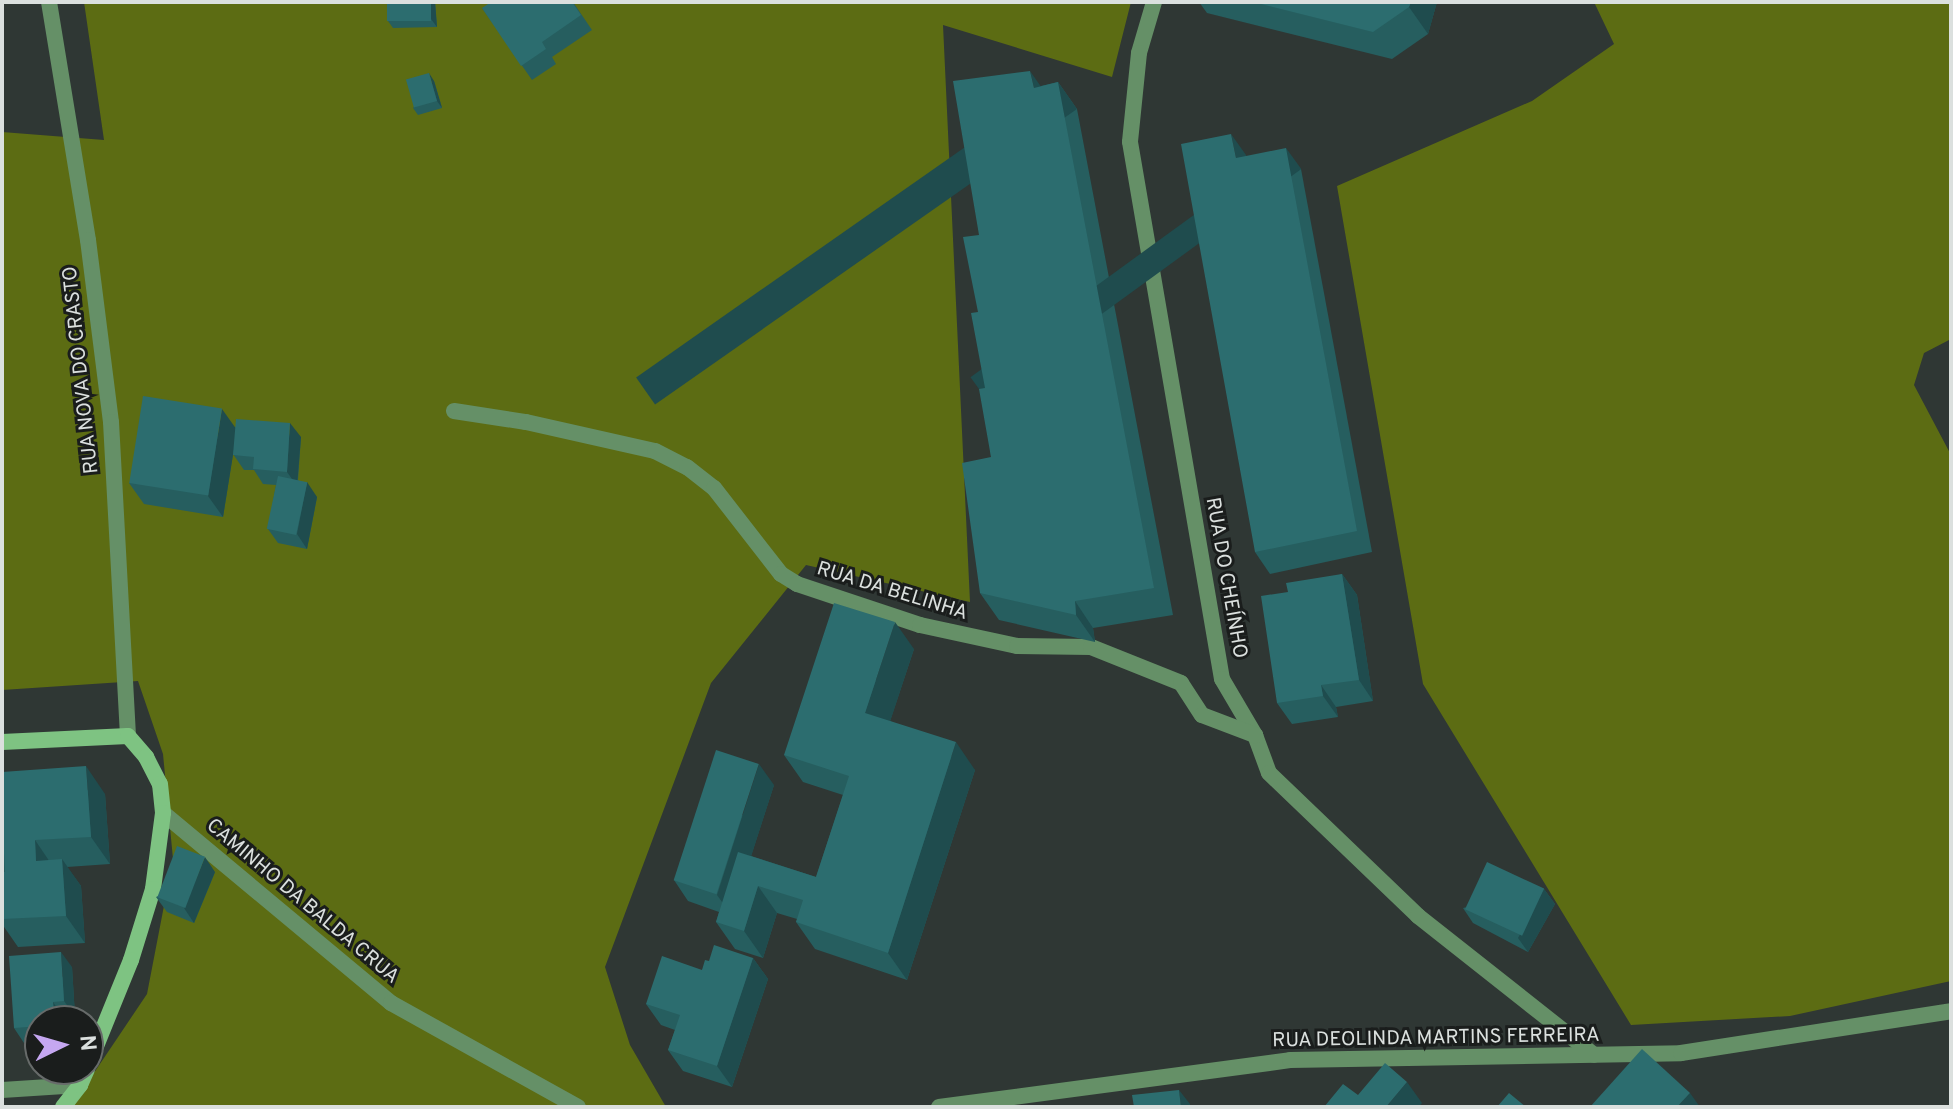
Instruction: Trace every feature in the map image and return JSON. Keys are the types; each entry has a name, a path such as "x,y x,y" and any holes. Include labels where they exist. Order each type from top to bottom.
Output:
{"street":[{"name":"RUA NOVA DO CRASTO","path":"49,2 88,240 111,422 126,645 128,736"},
{"name":"RUA DO CHEÍNHO","path":"1154,2 1139,53 1130,142 1222,679 1255,735 1269,773 1418,916 1594,1055"},
{"name":"RUA DA BELINHA","path":"454,411 526,422 655,451 687,467 714,488 781,574 797,584 920,625 1017,646 1091,647 1181,683 1202,715 1255,735"},
{"path":"2,742 128,736 146,757 160,784 163,813 148,903 131,960 104,1026"},
{"name":"CAMINHO DA BALDA CRUA","path":"163,813 391,1003 578,1107"},
{"name":"RUA DEOLINDA MARTINS FERREIRA","path":"939,1107 1290,1060 1681,1053 1943,1013"},
{"path":"2,1090 26,1085"},
{"path":"63,1107 77,1085"}],"green space":[{"path":"84,2 1131,2 1112,77 943,25 970,602 806,565 711,683 605,967 630,1045 666,1107 71,1107 86,1085 104,1085 104,1058 147,994 173,859 163,754 138,681 2,690 2,132 104,140"},
{"path":"1594,2 1951,2 1951,339 1924,353 1914,385 1951,455 1951,981 1790,1016 1631,1025 1423,684 1337,186 1532,101 1614,44"}],"building":[{"path":"387,2 431,2 431,21 387,21"},
{"path":"491,2 572,2 581,15 542,42 546,49 521,66 482,8"},
{"path":"1253,2 1411,2 1409,7 1373,32"},
{"path":"1030,71 1034,88 1058,82 1154,588 1075,601 1076,615 980,593 962,463 991,457 979,389 985,388 971,313 978,312 963,237 979,235 953,81"},
{"path":"429,73 437,101 414,107 406,80"},
{"path":"1231,134 1236,158 1286,148 1357,531 1255,552 1181,144"},
{"path":"143,396 222,409 208,495 129,483"},
{"path":"236,419 290,423 287,472 253,469 254,457 233,455"},
{"path":"278,476 307,482 296,535 267,529"},
{"path":"1342,574 1359,680 1321,685 1323,696 1277,703 1261,596 1288,592 1286,583"},
{"path":"834,603 895,622 865,713 956,742 888,953 796,922 803,900 758,886 744,931 716,922 738,852 816,877 849,776 784,755"},
{"path":"716,750 759,764 716,894 674,880"},
{"path":"86,766 91,837 35,840 36,861 62,859 66,916 2,919 2,872 5,872 2,853 2,772"},
{"path":"177,846 205,857 185,908 157,897"},
{"path":"1487,862 1544,889 1522,936 1465,909"},
{"path":"714,945 753,958 717,1066 668,1050 680,1015 646,1004 662,956 702,970 705,960 709,961"},
{"path":"61,952 64,1001 53,1002 53,1005 24,1005 24,1027 14,1028 9,956"},
{"path":"1642,1049 1690,1093 1677,1107 1590,1107"},
{"path":"1385,1063 1407,1082 1386,1107 1324,1107 1343,1084 1358,1095"},
{"path":"1179,1090 1181,1107 1134,1107 1132,1095"},
{"path":"1509,1093 1526,1107 1497,1107"}]}
